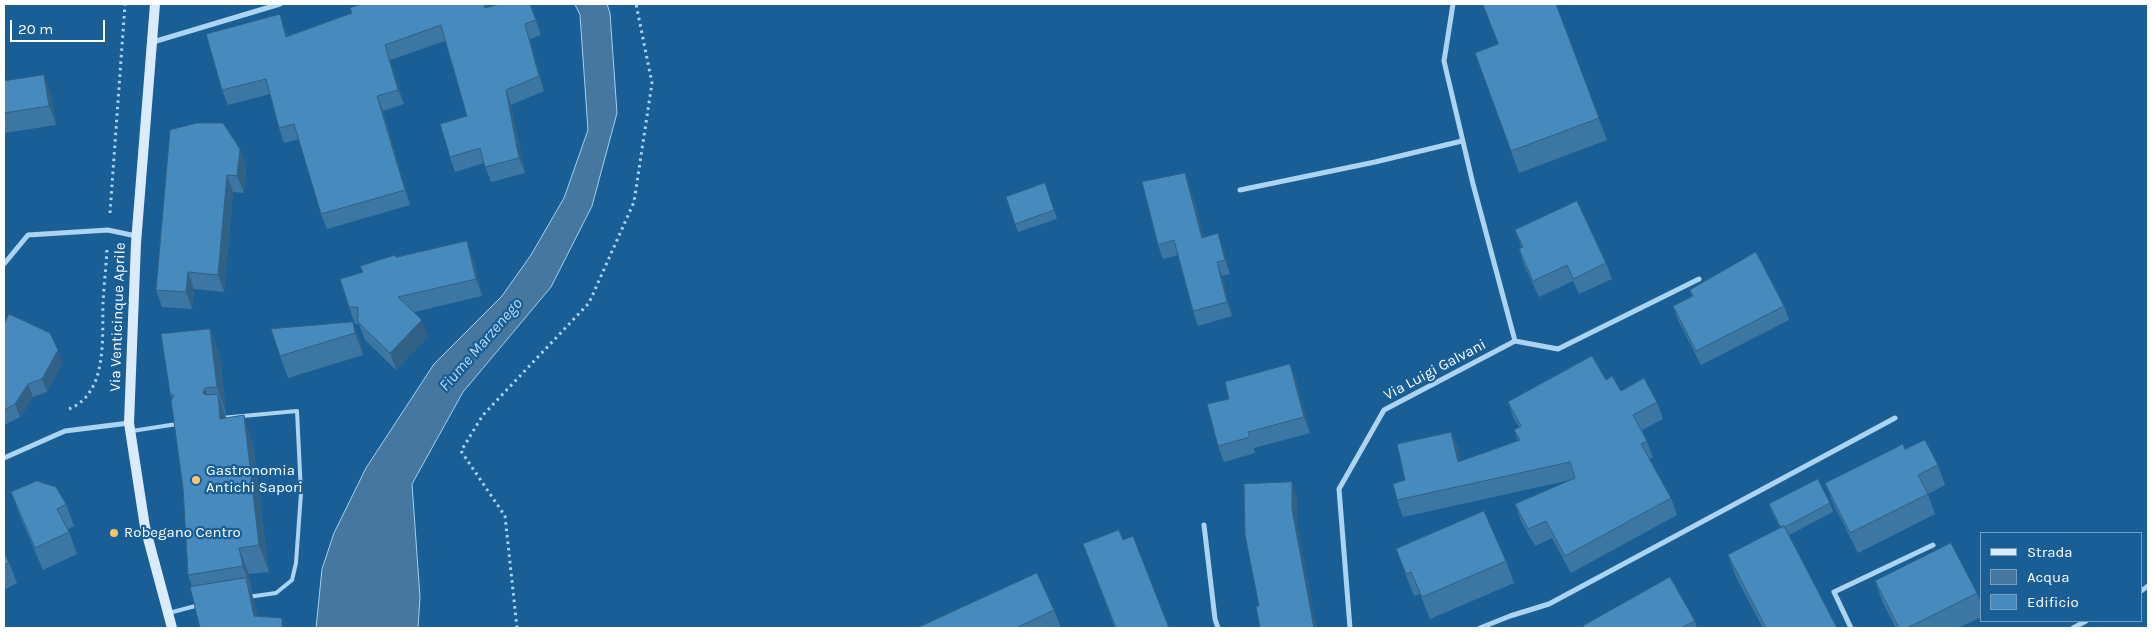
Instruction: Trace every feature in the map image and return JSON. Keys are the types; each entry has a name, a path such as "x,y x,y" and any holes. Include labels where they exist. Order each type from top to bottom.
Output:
{"main road":[{"name":"Via Venticinque Aprile","path":"155,4 136,236 130,427 145,527 172,628"}],"street":[{"path":"152,42 280,4"},
{"path":"1453,4 1444,61 1462,141 1515,341 1558,349 1699,279"},
{"path":"1240,190 1374,162 1462,141"},
{"path":"4,264 28,234 108,230 136,236"},
{"name":"Via Luigi Galvani","path":"1350,628 1339,489 1384,410 1515,341"},
{"path":"1480,628 1549,604 1896,418"},
{"path":"4,458 65,431 130,427"},
{"path":"1204,525 1215,619 1218,628"},
{"path":"1852,628 1834,592 1933,545"},
{"path":"2072,628 2084,622"}],"lane":[{"path":"216,418 297,411 301,493 296,563 292,580 276,593 240,599"},
{"path":"130,427 180,423"},
{"path":"168,614 204,604"}],"path":[{"path":"517,628 505,516 461,451 483,415 589,303 634,202 652,83 636,4"}],"water":[{"name":"Fiume Marzenego","path":"575,4 607,4 610,13 617,113 592,206 551,287 463,392 412,484 420,597 418,628 316,628 322,569 334,533 366,468 434,364 502,296 531,255 564,198 588,130 580,15"}],"building":[{"path":"362,4 484,4 485,8 499,4 530,4 536,20 525,24 539,76 506,90 519,158 485,167 480,148 450,157 440,124 467,116 441,25 385,45 398,90 377,96 405,190 321,214 294,124 279,128 266,79 222,90 206,34 280,14 286,37 352,13 350,8"},
{"path":"1483,4 1556,4 1599,118 1511,151 1475,53 1498,44"},
{"path":"44,75 49,106 4,113 4,81"},
{"path":"197,123 223,123 240,149 237,176 227,175 218,275 188,272 186,292 156,290 170,130"},
{"path":"1185,173 1202,238 1218,233 1225,260 1217,262 1227,302 1193,311 1174,240 1158,245 1142,182"},
{"path":"1045,183 1054,210 1015,224 1006,197"},
{"path":"1577,201 1606,263 1573,279 1567,265 1533,281 1519,249 1523,247 1515,230"},
{"path":"467,241 476,279 398,297 422,320 390,353 358,322 358,307 349,307 340,279 363,272 360,266 395,255 396,257"},
{"path":"1756,252 1784,306 1696,351 1673,306 1693,296 1690,290"},
{"path":"9,314 50,333 58,350 42,379 28,384 15,404 4,410 4,325"},
{"path":"353,322 355,333 280,356 271,329"},
{"path":"210,329 217,387 205,388 203,393 206,395 218,394 220,419 244,415 259,545 239,548 243,566 188,575 183,488 171,400 174,396 170,393 161,334"},
{"path":"1592,356 1606,380 1612,376 1621,391 1644,378 1657,402 1633,415 1647,441 1641,444 1671,498 1565,556 1546,521 1528,529 1515,504 1575,478 1570,462 1397,500 1393,484 1405,480 1397,444 1451,432 1458,462 1520,440 1514,430 1521,426 1508,402"},
{"path":"1290,364 1304,417 1248,432 1250,437 1218,446 1207,404 1229,399 1225,382"},
{"path":"1925,440 1938,465 1918,475 1928,494 1850,533 1825,483 1903,444 1905,449"},
{"path":"1818,479 1830,503 1781,528 1769,504"},
{"path":"37,481 56,487 66,504 57,509 69,532 35,548 11,492"},
{"path":"1292,482 1292,509 1314,628 1260,628 1256,606 1259,606 1245,535 1244,484"},
{"path":"1484,511 1506,561 1422,597 1411,572 1406,574 1396,549"},
{"path":"1784,526 1837,628 1766,628 1728,555"},
{"path":"1119,530 1123,540 1133,536 1169,628 1116,628 1083,544"},
{"path":"1951,543 1977,593 1907,628 1899,628 1875,581"},
{"path":"4,553 9,562 4,565"},
{"path":"1037,573 1054,610 1016,628 917,628"},
{"path":"1670,577 1695,621 1681,628 1585,628 1583,626"},
{"path":"246,578 254,616 282,618 282,628 200,628 190,587"}],"place":[{"name":"Gastronomia Antichi Sapori","path":"196,480"},
{"name":"Robegano Centro","path":"114,533"}]}
